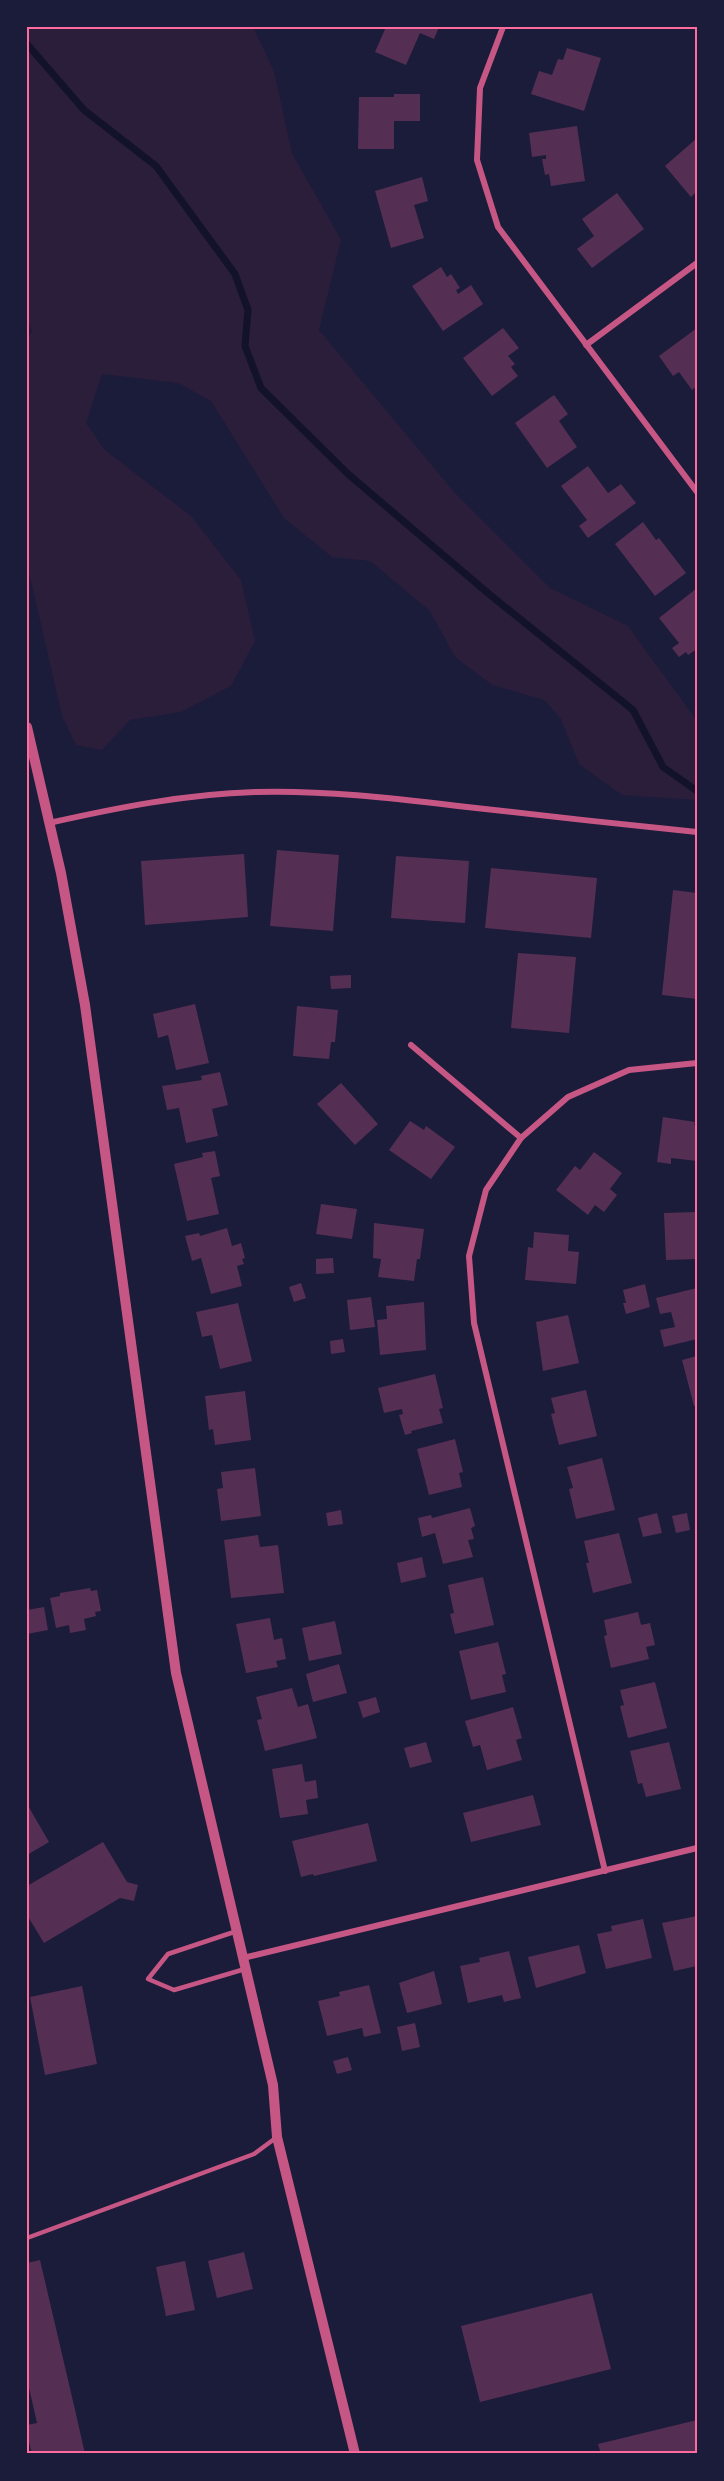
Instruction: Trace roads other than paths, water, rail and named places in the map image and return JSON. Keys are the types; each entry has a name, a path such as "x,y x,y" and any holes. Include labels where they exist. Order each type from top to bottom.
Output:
{"street":[{"path":"503,27 480,88 477,160 498,227 697,492"},
{"path":"586,345 697,263"},
{"path":"27,727 61,873 85,1005 176,1673 273,2085 277,2137 355,2454"},
{"path":"49,823 107,810 191,797 254,792 311,792 697,832"},
{"path":"411,1045 521,1138"},
{"path":"605,1871 474,1323 469,1256 486,1190 521,1138 568,1097 629,1070 697,1064"},
{"path":"245,1963 697,1848"}],"lane":[{"path":"237,1932 168,1954 148,1979 174,1990 245,1963"},
{"path":"27,2238 254,2154 277,2137"}],"waterway":[{"path":"27,44 84,110 156,166 235,274 248,310 245,346 261,388 348,474 489,594 633,710 663,767 697,791"}]}
